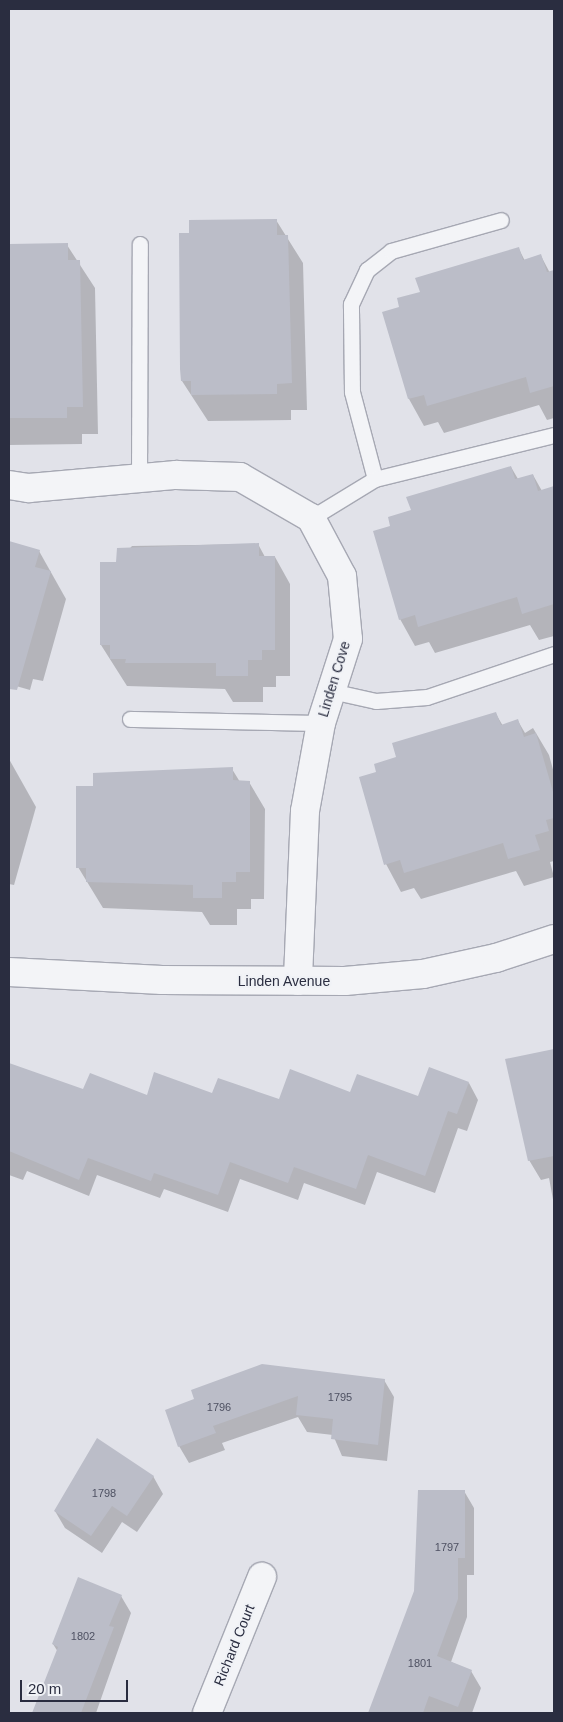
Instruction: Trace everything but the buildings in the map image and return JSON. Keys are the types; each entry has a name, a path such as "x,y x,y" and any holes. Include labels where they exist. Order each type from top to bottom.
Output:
{"street":[{"path":"9,485 29,488 139,480 176,475 240,477 311,518"},
{"name":"Linden Cove","path":"298,981 305,811 321,723 348,639 342,576 311,518"},
{"name":"Linden Avenue","path":"9,972 162,980 298,981 423,974 496,958 554,939"},
{"name":"Richard Court","path":"206,1713 262,1577"}],"lane":[{"path":"375,479 352,392 351,304 363,279 391,251 500,220"},
{"path":"139,480 140,244"},
{"path":"311,518 375,479 554,435"},
{"path":"331,691 376,701 428,697 554,654"},
{"path":"130,719 321,723"}]}
